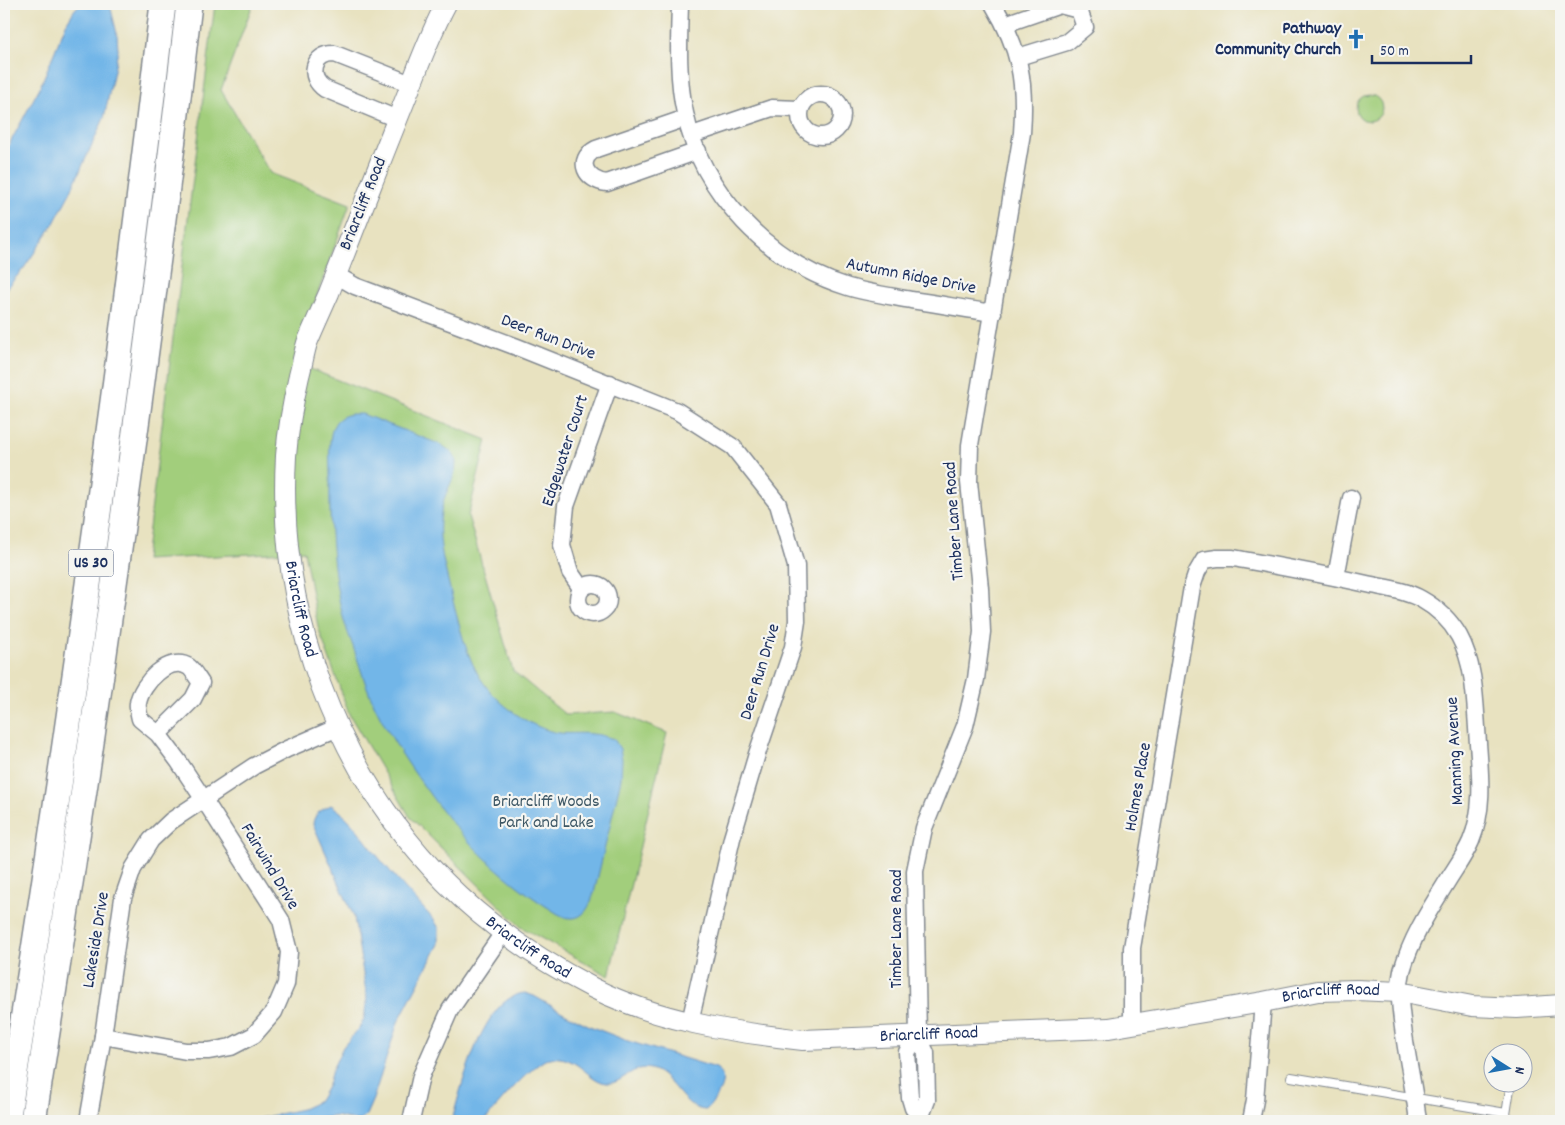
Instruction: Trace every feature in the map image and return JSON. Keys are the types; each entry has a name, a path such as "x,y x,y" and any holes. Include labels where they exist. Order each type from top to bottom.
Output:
{"main road":[{"name":"US 30","path":"7,1121 51,841 91,564 137,219 163,4"},
{"name":"US 30","path":"33,1121 82,810 111,610 150,321 189,4"}],"street":[{"name":"Briarcliff Road","path":"446,4 426,46 306,346 295,396 286,454 286,507 290,560 300,618 315,669 338,727 366,779 402,833 445,882 503,933 554,966 595,989 642,1008 690,1022 753,1035 803,1040 1109,1028 1318,991 1399,992 1472,1006 1517,1008 1561,1005"},
{"name":"Autumn Ridge Drive","path":"680,4 680,75 686,118 698,151 715,183 739,216 767,243 802,267 830,280 859,290 993,313"},
{"name":"Timber Lane Road","path":"921,1118 927,1100 926,1053 918,1036 915,871 924,828 965,726 976,679 982,632 980,588 969,482 970,445 1022,133 1023,95 1018,58 1005,24 993,4"},
{"path":"1005,24 1060,5 1079,10 1084,27 1067,42 1018,58"},
{"path":"398,119 325,89 317,82 314,68 325,56 335,54 411,84"},
{"path":"692,135 772,108 800,108"},
{"path":"686,118 596,149 587,156 585,168 588,175 593,179 606,183 698,151"},
{"name":"Deer Run Drive","path":"336,275 355,286 610,383 677,411 733,447 778,504 796,566 797,621 793,647 757,754 732,838 690,1022"},
{"name":"Edgewater Court","path":"581,588 570,572 562,545 566,506 610,383"},
{"path":"1336,577 1352,498"},
{"name":"Manning Avenue","path":"1204,560 1233,558 1405,592 1420,598 1443,615 1460,637 1469,660 1475,696 1481,795 1478,820 1471,842 1462,859 1413,940 1402,971 1399,992 1405,1050 1418,1121"},
{"name":"Holmes Place","path":"1132,1023 1132,948 1192,587 1204,560"},
{"name":"Lakeside Drive","path":"88,1121 123,898 133,869 151,840 172,821 254,766 287,749 338,727"},
{"name":"Fairwind Drive","path":"102,1036 186,1051 209,1051 231,1047 254,1034 274,1012 286,984 289,952 281,920 179,762 158,734"},
{"path":"411,1121 421,1076 450,1010 503,933"},
{"path":"1251,1121 1255,1100 1263,1002"}],"lane":[{"path":"1291,1077 1505,1117 1510,1092"}],"green space":[{"name":"Briarcliff Woods Park and Lake","path":"215,4 253,4 221,90 270,173 350,204 293,362 487,440 468,516 513,671 566,715 615,712 667,733 609,976 521,927 410,817 349,714 318,627 304,551 145,560"},
{"path":"1369,95 1378,99 1382,108 1378,117 1369,121 1360,117 1356,108 1360,99"}],"water":[{"path":"81,4 106,4 111,9 117,34 118,51 104,118 70,193 53,225 24,268 4,291 4,154 40,87 66,24 75,9"},
{"path":"352,414 362,414 439,444 450,451 456,459 454,473 441,509 441,547 463,639 478,675 489,689 510,709 536,726 559,733 597,734 614,739 620,749 622,759 621,779 594,893 589,906 580,916 567,918 555,912 496,869 466,839 438,806 410,767 395,744 376,707 344,621 336,583 332,548 330,513 331,433 339,419"},
{"path":"331,805 345,816 386,867 434,920 439,928 439,944 398,1022 373,1099 366,1115 360,1121 335,1116 307,1121 247,1121 302,1109 319,1101 328,1085 332,1070 343,1047 364,1019 367,998 354,917 313,824 317,814"},
{"path":"525,993 592,1027 628,1041 716,1068 721,1072 722,1083 714,1101 706,1110 699,1109 686,1100 662,1075 648,1068 635,1070 613,1083 607,1083 592,1077 573,1062 559,1058 550,1058 543,1061 525,1076 485,1121 452,1121 468,1066 486,1026 497,1009 510,998"}],"place":[{"name":"Pathway Community Church","path":"1356,39"}]}
